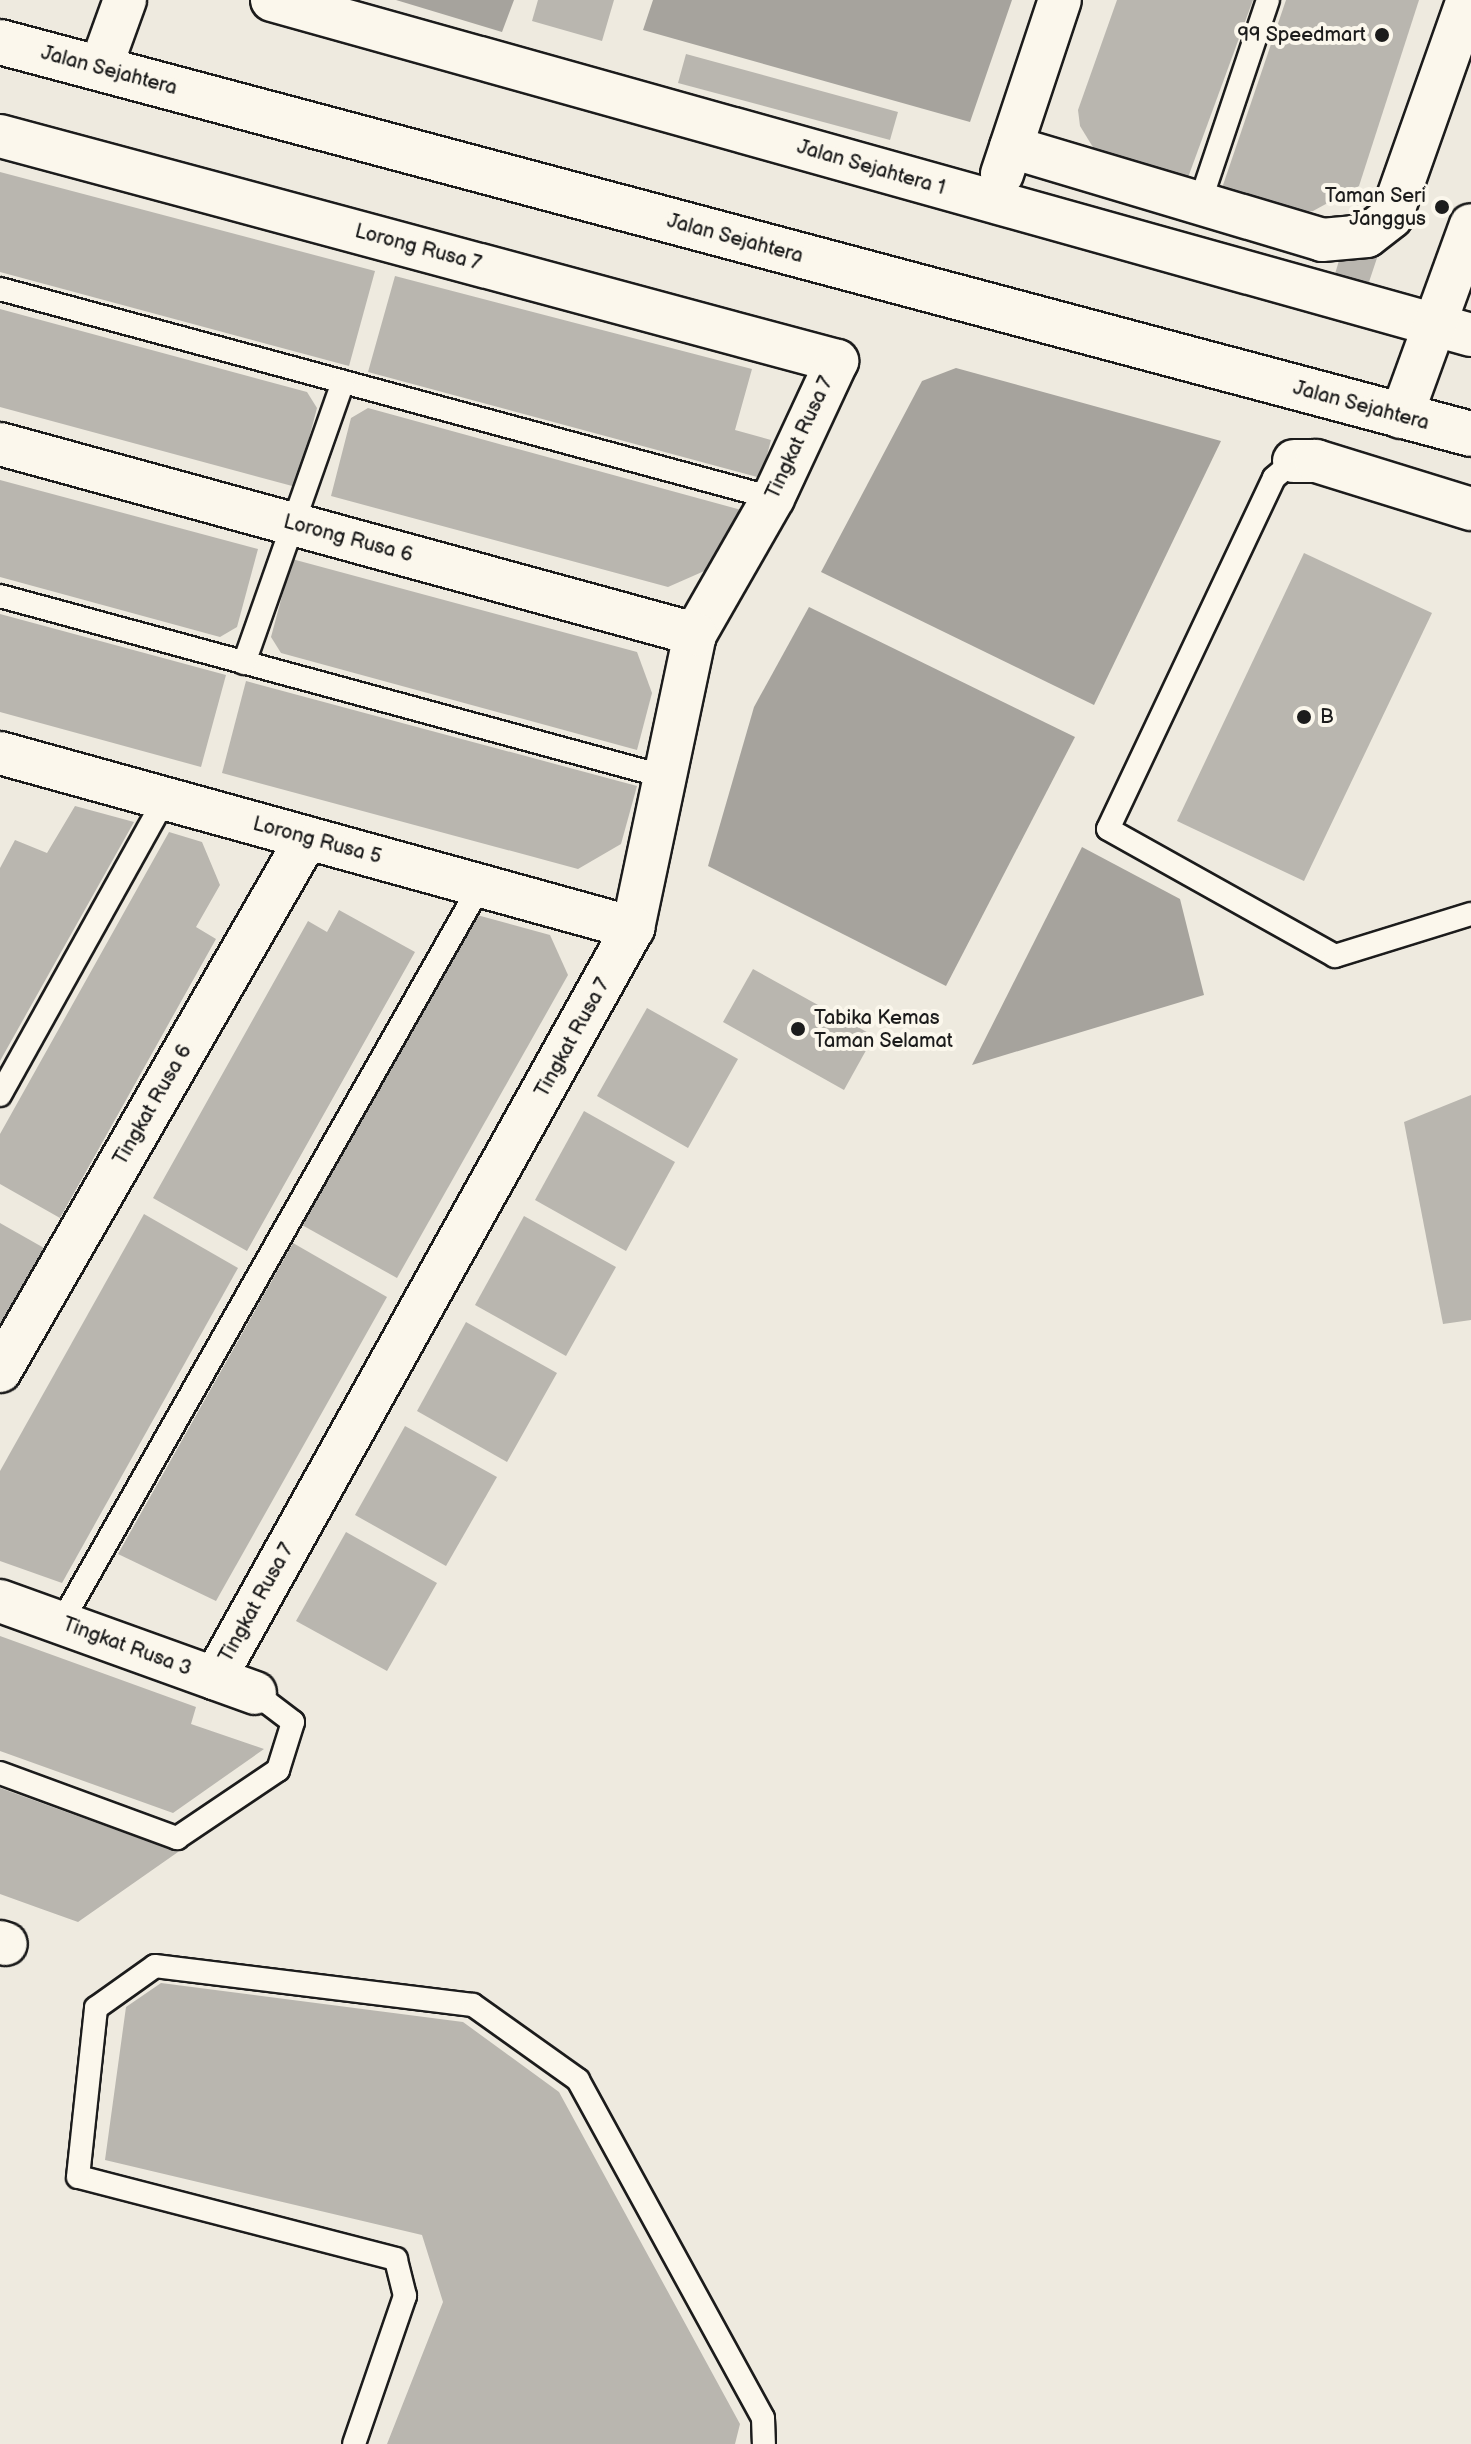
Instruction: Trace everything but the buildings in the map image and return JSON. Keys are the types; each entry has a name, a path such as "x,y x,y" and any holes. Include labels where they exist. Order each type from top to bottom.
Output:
{"main road":[{"name":"Jalan Sejahtera","path":"0,42 1471,434"}],"street":[{"path":"100,69 125,0"},
{"name":"Jalan Sejahtera 1","path":"272,0 1454,331"},
{"path":"992,202 1060,0"},
{"path":"1011,147 1322,240 1367,236 1391,217 1468,0"},
{"name":"Lorong Rusa 7","path":"0,136 837,361"},
{"path":"1401,417 1454,331 1471,225"},
{"name":"Tingkat Rusa 7","path":"215,1678 633,928 695,634 773,498 837,361"},
{"name":"Lorong Rusa 6","path":"0,444 695,634"},
{"path":"1294,461 1316,461 1471,509"},
{"name":"Lorong Rusa 5","path":"2,759 165,799 633,928"},
{"name":"Tingkat Rusa 6","path":"0,1371 307,838"},
{"name":"Tingkat Rusa 3","path":"0,1601 255,1693"}],"lane":[{"path":"1199,205 1268,0"},
{"path":"0,289 773,498"},
{"path":"244,663 343,382"},
{"path":"1294,461 1274,478 1108,829 1335,956 1471,914"},
{"path":"0,596 666,777"},
{"path":"0,1095 165,799"},
{"path":"61,1623 480,886"},
{"path":"0,1773 177,1838 278,1770 293,1722 255,1693"},
{"path":"354,2444 405,2296 396,2259 78,2177 96,2008 155,1966 473,2005 578,2080 763,2418 764,2444"}],"shaded area":[{"path":"396,0 514,0 502,32"},
{"path":"653,0 1012,0 970,122 643,30"},
{"path":"956,368 1221,441 1094,705 821,572 922,381"},
{"path":"809,607 1075,737 946,986 708,866 754,707"},
{"path":"1082,847 1180,899 1204,995 972,1065"}],"place":[{"name":"99 Speedmart","path":"1382,35"},
{"name":"Taman Seri Janggus","path":"1442,207"},
{"name":"B","path":"1304,717"},
{"name":"Tabika Kemas Taman Selamat","path":"798,1029"}]}
